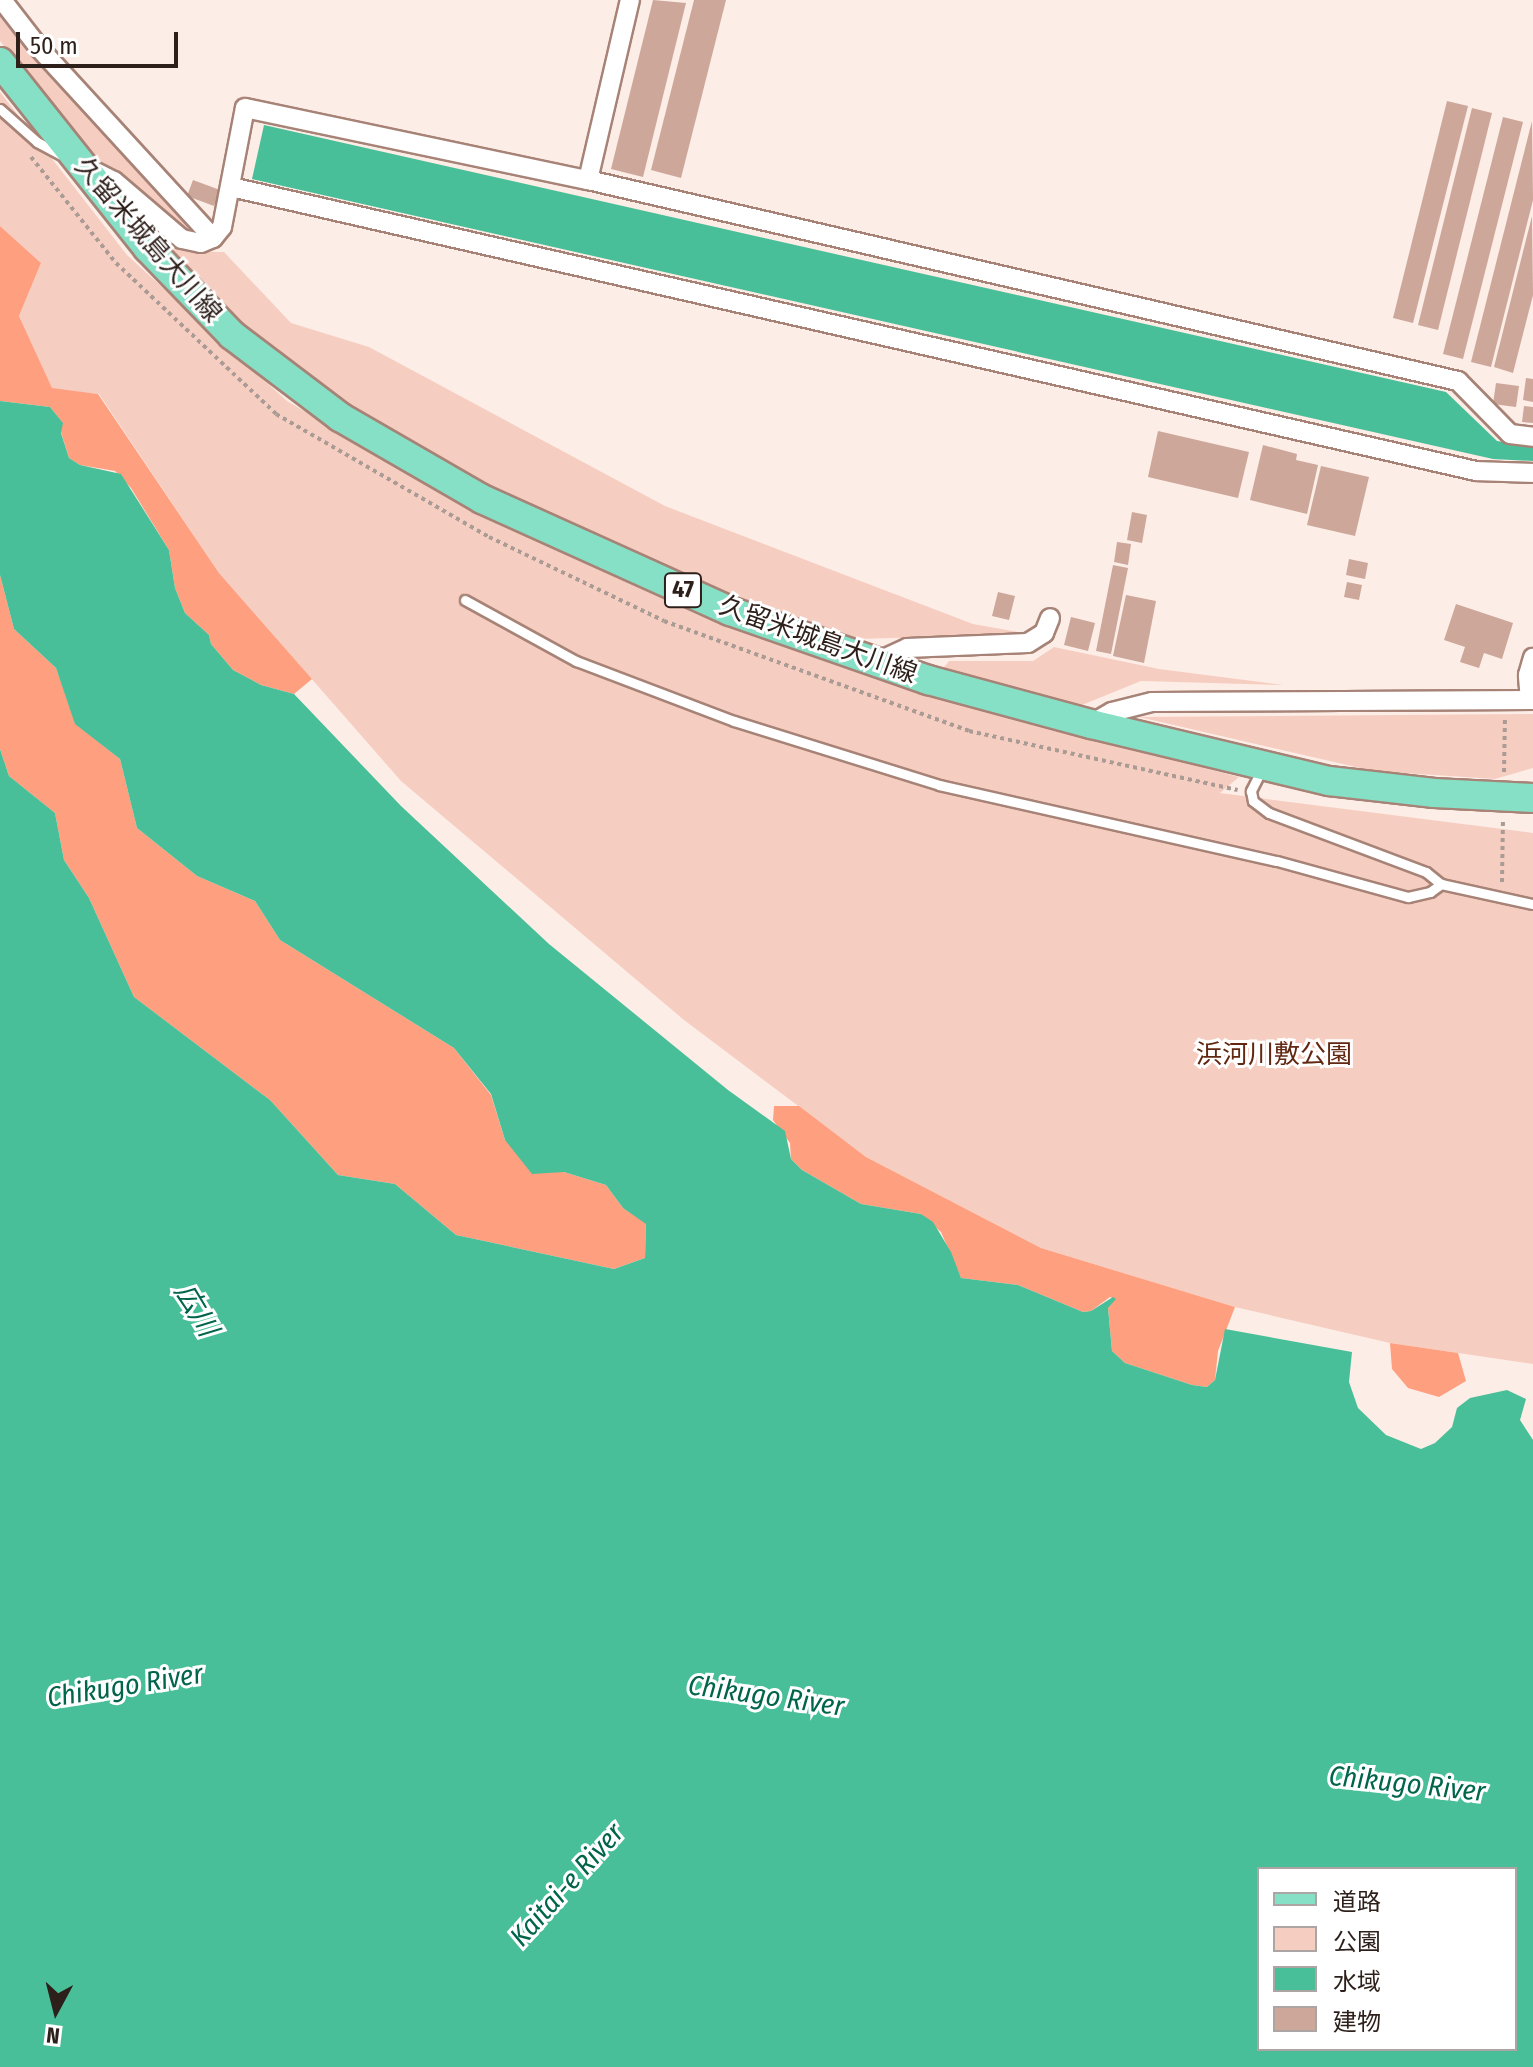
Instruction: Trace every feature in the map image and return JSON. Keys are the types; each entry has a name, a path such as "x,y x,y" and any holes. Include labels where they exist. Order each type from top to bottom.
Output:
{"main road":[{"name":"久留米城島大川線","path":"0,62 148,248 232,335 340,417 482,499 730,611 877,662 1091,724 1329,781 1533,798"}],"street":[{"path":"2,0 40,49 213,238"},
{"path":"588,180 630,0"},
{"path":"81,164 114,181 182,239 201,243 213,238 222,227 245,108 588,180 1458,381 1510,434 1533,437"},
{"path":"231,187 1461,467 1533,473"},
{"path":"877,662 907,648 1028,643 1044,633 1050,618"},
{"path":"1091,724 1112,712 1152,702 1531,700 1528,675 1533,658"}],"lane":[{"path":"0,109 37,142 81,164"},
{"path":"465,600 576,661 734,721 939,785 1277,861 1408,897 1430,892 1441,884"},
{"path":"1264,766 1251,791 1253,801 1269,813 1426,872 1441,884 1533,904"}],"path":[{"path":"1502,882 1505,700"}],"green space":[{"path":"0,5 196,232 180,228 94,159 0,41"},
{"name":"浜河川敷公園","path":"0,92 127,255 287,401 499,524 698,615 963,705 1239,777 1220,793 1533,833 1533,1364 1390,1343 1235,1307 1041,1248 866,1157 684,1020 401,781 219,573 99,394 52,389 19,316 41,263 0,226"},
{"path":"117,194 180,244 203,252 224,252 291,323 369,347 665,506 973,624 1029,634 857,639 708,588 484,485 350,406 237,322"},
{"path":"1054,647 1159,669 1283,685 1141,681 1077,707 941,671 949,661 1033,661"},
{"path":"1533,714 1533,768 1495,779 1373,771 1139,717"}],"shaded area":[{"path":"0,226 41,263 19,316 52,388 98,394 219,573 312,679 294,694 261,685 233,670 211,644 209,635 185,613 175,588 169,550 131,488 115,471 80,465 69,458 61,432 62,422 50,407 0,401"},
{"path":"0,575 14,629 56,668 76,724 120,759 137,828 197,876 255,901 280,940 454,1048 491,1095 505,1140 564,1172 606,1185 623,1208 646,1223 645,1258 614,1269 456,1235 395,1184 338,1175 270,1100 134,997 89,898 64,860 55,813 9,776 0,749"},
{"path":"774,1106 799,1106 866,1157 1041,1248 1235,1307 1218,1351 1215,1380 1207,1387 1192,1385 1125,1363 1112,1351 1108,1308 1115,1299 1110,1297 1091,1311 1083,1312 1018,1285 961,1278 941,1232 921,1214 861,1204 802,1170 791,1159 790,1143 773,1120"},
{"path":"1390,1343 1458,1353 1466,1381 1439,1397 1408,1388 1392,1369"}],"water":[{"path":"264,125 1446,392 1497,441 1533,447 1533,461 1493,459 252,179"},
{"path":"0,401 50,407 63,423 61,433 69,458 80,465 121,474 169,550 175,588 185,613 209,635 211,644 233,670 261,685 294,694 401,806 549,944 728,1090 785,1131 791,1159 802,1170 861,1204 921,1214 933,1222 951,1252 961,1278 1018,1285 1083,1312 1091,1311 1113,1297 1116,1299 1108,1308 1112,1351 1125,1363 1192,1385 1207,1387 1215,1380 1225,1329 1352,1352 1349,1382 1358,1408 1386,1435 1421,1449 1435,1443 1452,1427 1457,1408 1470,1398 1507,1390 1526,1399 1520,1420 1533,1440 1533,2067 0,2067 0,749 9,776 55,813 64,860 89,898 134,997 270,1100 338,1175 395,1184 456,1235 614,1269 645,1258 646,1224 623,1208 606,1185 564,1172 532,1174 505,1140 491,1094 454,1048 280,940 255,901 197,876 137,828 120,759 75,724 56,668 14,629 0,575"}],"building":[{"path":"653,0 686,3 643,177 611,169"},
{"path":"694,0 726,0 681,178 651,170"},
{"path":"1447,101 1468,106 1413,323 1393,318"},
{"path":"1472,108 1492,113 1438,330 1418,325"},
{"path":"1503,117 1523,122 1463,359 1443,354"},
{"path":"1532,121 1533,200 1491,367 1471,362"},
{"path":"193,180 220,190 214,206 187,196"},
{"path":"1532,216 1533,295 1513,373 1494,367"},
{"path":"1526,378 1533,379 1533,402 1523,400"},
{"path":"1496,383 1519,386 1516,407 1493,404"},
{"path":"1524,406 1533,407 1533,423 1522,422"},
{"path":"1158,431 1249,452 1238,498 1148,477"},
{"path":"1263,445 1297,454 1296,460 1318,465 1307,514 1250,500"},
{"path":"1321,466 1369,477 1355,536 1307,525"},
{"path":"1132,512 1147,515 1142,543 1127,540"},
{"path":"1117,542 1131,544 1128,565 1114,562"},
{"path":"1349,559 1368,563 1365,579 1346,575"},
{"path":"1113,565 1128,568 1111,654 1096,651"},
{"path":"1347,582 1362,585 1359,600 1344,597"},
{"path":"998,592 1015,596 1009,620 992,616"},
{"path":"1126,595 1156,601 1144,663 1113,656"},
{"path":"1456,604 1513,623 1502,659 1484,653 1479,668 1460,662 1465,647 1444,640"},
{"path":"1071,617 1095,623 1088,651 1064,645"}],"water label":[{"name":"広川","path":"196,1310"},
{"name":"Chikugo River","path":"125,1686"},
{"name":"Chikugo River","path":"766,1696"},
{"name":"Chikugo River","path":"1407,1784"},
{"name":"Kaitai-e River","path":"567,1885"}]}
